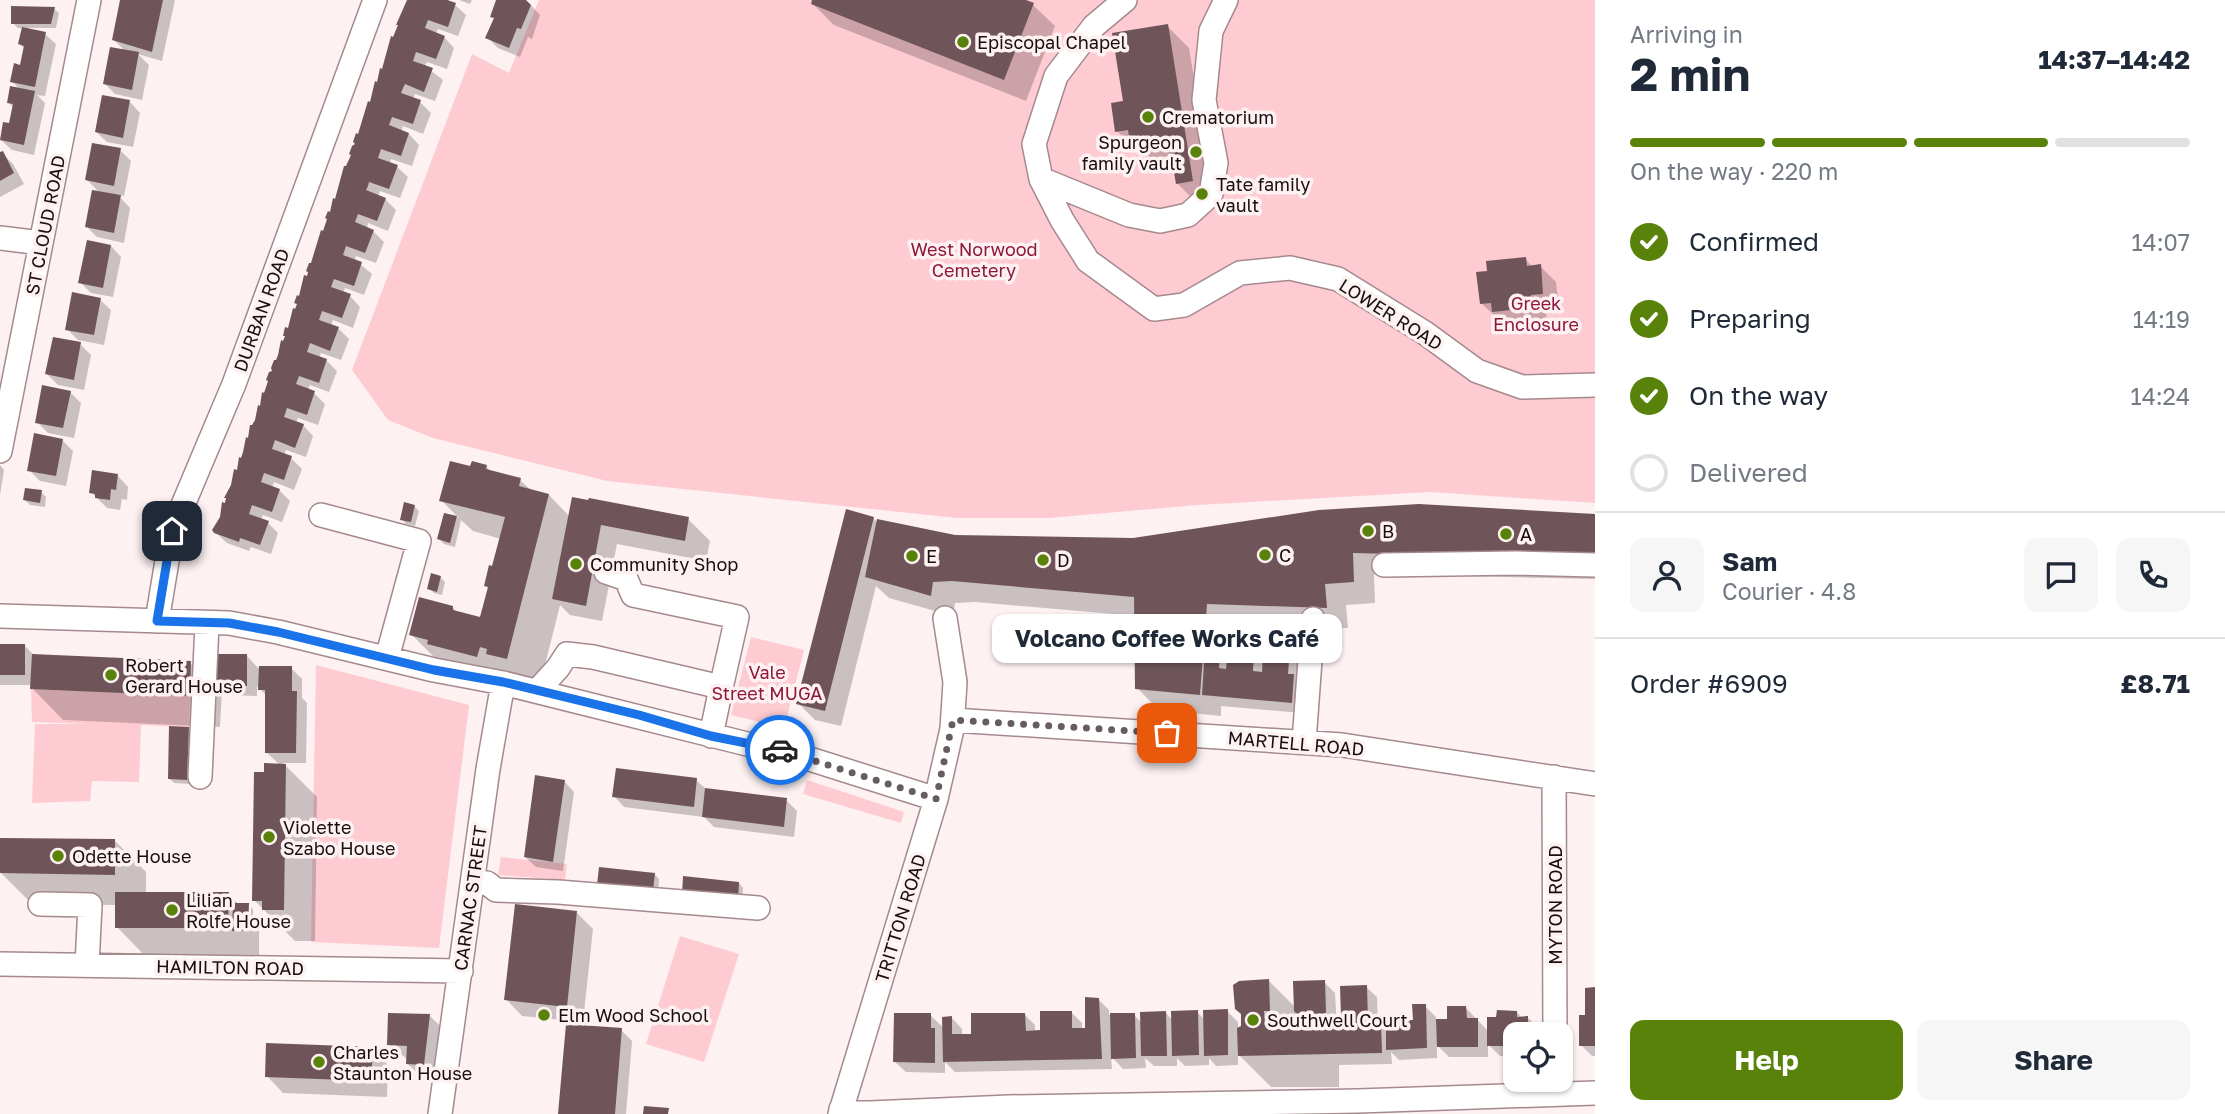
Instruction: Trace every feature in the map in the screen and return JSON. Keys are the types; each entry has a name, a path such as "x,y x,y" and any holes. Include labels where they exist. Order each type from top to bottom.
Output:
{"street":[{"name":"ST CLOUD ROAD","path":"0,450 89,0"},
{"name":"DURBAN ROAD","path":"157,621 172,531 234,384 375,0"},
{"name":"LOWER ROAD","path":"1125,0 1094,26 1056,76 1034,144 1041,178 1062,220 1088,261 1154,309 1184,305 1240,272 1290,268 1338,279 1424,333 1477,371 1522,387 1595,385"},
{"path":"1041,178 1129,215 1160,221 1188,215 1211,194 1216,163 1204,100 1211,31 1226,0"},
{"path":"0,238 41,243"},
{"path":"321,515 419,541 387,658"},
{"path":"1384,565 1595,565"},
{"path":"606,572 626,579 634,595 737,617 714,686 711,736"},
{"path":"0,615 229,623 278,632 434,670 503,682 639,715 711,736 775,748 936,799"},
{"name":"TRITTON ROAD","path":"841,1112 936,799 953,720 956,682 945,618"},
{"path":"1304,742 1313,619"},
{"path":"200,777 207,624"},
{"path":"537,691 567,654 593,657 714,686"},
{"name":"CARNAC STREET","path":"440,1114 488,769 503,682"},
{"name":"MARTELL ROAD","path":"953,720 1342,745 1595,784"},
{"name":"MYTON ROAD","path":"1554,777 1555,1022"},
{"path":"473,881 487,883 496,890 558,892 758,908"},
{"path":"40,904 90,905 87,965"},
{"name":"HAMILTON ROAD","path":"0,964 461,971"},
{"path":"1573,1090 1595,1093"},
{"path":"841,1112 1358,1101 1503,1091"}],"green space":[{"name":"West Norwood Cemetery","path":"539,0 1595,0 1595,503 1430,492 1197,505 1049,518 957,518 607,481 433,438 388,420 352,370 472,54 509,73"},
{"name":"Vale Street MUGA","path":"751,637 804,650 784,728 731,715"},
{"path":"316,665 469,705 439,948 311,942"},
{"path":"31,689 190,696 189,727 141,725 139,782 92,781 90,801 32,803 35,724 89,724 32,722"},
{"path":"807,780 904,812 901,823 803,794"},
{"path":"501,857 567,864 565,880 498,875"},
{"path":"680,936 739,954 704,1062 646,1044"}],"building":[{"path":"120,0 163,0 152,52 112,40"},
{"path":"407,0 447,0 456,3 448,27 428,20 425,28 445,36 436,59 416,52 413,61 433,68 424,92 405,84 401,93 421,100 413,124 392,117 389,125 409,133 401,156 381,149 378,158 398,165 389,189 369,182 366,190 386,198 377,221 358,214 355,222 374,230 365,253 346,246 343,255 362,262 354,286 334,279 331,287 351,294 342,318 322,311 319,320 339,327 330,351 310,343 307,352 327,359 319,383 299,376 296,384 315,391 307,415 287,408 284,417 304,424 295,448 275,440 272,449 292,456 284,480 264,473 261,482 280,489 272,512 252,505 249,514 269,521 260,545 240,538 239,542 212,530 220,517 222,502 225,503 224,498 231,485 234,469 237,470 250,425 255,420 262,392 264,393 268,381 266,380 285,336 285,327 288,328 293,308 295,309 297,304 294,303 297,295 299,296 304,275 307,276 306,271 321,230 323,231 327,219 325,218 328,211 330,212 333,198 335,199 344,166 351,155 349,154 355,144 353,142 356,133 358,134 368,101 370,102 380,68 382,69 391,36 393,37"},
{"path":"496,0 526,0 531,5 509,48 485,38 494,18 490,17"},
{"name":"Episcopal Chapel","path":"812,0 1026,0 1034,3 1004,80 811,4"},
{"path":"11,6 55,7 51,24 11,24"},
{"name":"Crematorium","path":"1168,24 1193,181 1176,184 1168,137 1130,143 1128,130 1115,132 1111,103 1123,101 1112,33"},
{"path":"22,27 46,32 35,87 10,82 14,63 20,65 24,46 18,44"},
{"path":"110,47 139,52 132,90 103,84"},
{"path":"10,86 35,91 24,145 0,140 3,122 9,123 13,104 7,103"},
{"path":"102,95 130,100 123,138 95,132"},
{"path":"92,143 121,148 114,186 85,180"},
{"path":"3,151 14,173 0,181 0,152"},
{"path":"92,190 121,195 114,233 85,227"},
{"path":"87,240 111,245 103,288 78,283"},
{"path":"1526,257 1527,266 1541,264 1543,294 1531,295 1532,308 1492,312 1491,303 1480,304 1476,272 1487,271 1486,261"},
{"path":"72,292 101,298 94,335 65,330"},
{"path":"53,337 81,342 74,380 45,374"},
{"path":"42,385 71,391 63,428 35,423"},
{"path":"34,433 63,439 56,476 27,471"},
{"path":"450,461 470,466 472,461 487,465 486,469 521,478 519,486 549,494 507,659 486,654 487,649 480,647 477,657 427,644 428,640 409,635 419,597 480,617 488,587 484,586 489,565 492,566 505,517 439,501"},
{"path":"92,470 118,474 116,490 111,489 110,500 95,498 95,494 89,493"},
{"path":"25,488 42,490 40,503 23,500"},
{"path":"572,497 689,517 685,541 601,525 586,606 552,599"},
{"path":"404,502 415,505 411,522 400,520"},
{"path":"1419,504 1595,514 1595,559 1353,553 1354,582 1325,584 1327,608 1207,604 1200,695 1135,689 1134,597 952,581 933,582 931,596 865,577 877,519 955,535 1133,538 1319,510"},
{"path":"846,509 874,517 825,711 796,704"},
{"path":"444,513 457,516 450,543 437,539"},
{"path":"431,573 441,576 437,592 427,589"},
{"path":"1259,637 1275,638 1275,646 1290,647 1288,674 1294,674 1292,703 1202,695 1205,647 1220,648 1219,668 1226,669 1228,648 1254,651 1253,671 1262,672 1263,652 1258,651"},
{"path":"0,644 25,644 25,675 0,675"},
{"name":"Robert Gerard House","path":"32,654 191,661 190,696 30,689"},
{"path":"215,654 247,654 247,686 214,685"},
{"path":"259,666 292,666 292,691 297,691 296,753 265,753 265,690 258,690"},
{"path":"169,726 189,727 187,780 168,779"},
{"name":"Violette Szabo House","path":"264,763 286,764 284,910 262,910 262,901 252,901 254,772 264,772"},
{"path":"616,768 697,778 694,807 612,797"},
{"path":"535,775 565,780 553,862 524,857"},
{"path":"705,788 787,798 784,827 702,817"},
{"name":"Odette House","path":"0,838 115,839 115,875 0,873"},
{"path":"599,867 655,873 653,891 597,885"},
{"path":"683,876 739,882 738,900 682,894"},
{"name":"Lilian Rolfe House","path":"115,892 229,892 228,928 115,928"},
{"path":"233,903 249,903 248,931 232,931"},
{"path":"515,904 577,911 567,1007 504,1000"},
{"path":"1269,979 1270,1011 1264,1011 1265,1025 1299,1024 1299,1016 1294,1011 1293,981 1325,980 1326,1013 1318,1014 1319,1026 1350,1025 1349,1015 1341,1016 1340,986 1367,985 1368,1023 1381,1022 1382,1053 1238,1056 1237,1028 1241,1026 1241,1014 1235,1009 1233,985 1239,981"},
{"path":"1595,987 1595,1046 1579,1046 1579,1015 1585,1015 1585,988"},
{"path":"1085,997 1099,998 1102,1059 943,1062 942,1017 952,1016 952,1034 971,1034 971,1013 1025,1013 1026,1031 1040,1030 1040,1011 1072,1011 1072,1028 1085,1028"},
{"path":"1412,1004 1426,1004 1427,1048 1386,1050 1386,1021 1413,1020"},
{"path":"1447,1006 1466,1006 1467,1018 1478,1018 1478,1047 1437,1047 1436,1019 1447,1019"},
{"path":"1228,1009 1228,1055 1204,1056 1203,1010"},
{"path":"1198,1010 1199,1055 1172,1056 1171,1011"},
{"path":"1497,1010 1517,1011 1517,1017 1528,1016 1528,1022 1503,1022 1503,1046 1487,1046 1487,1017 1496,1017"},
{"path":"1166,1011 1167,1056 1141,1056 1140,1012"},
{"path":"388,1013 430,1014 424,1065 406,1064 407,1046 387,1045"},
{"path":"894,1013 931,1013 931,1028 935,1028 935,1063 893,1062"},
{"path":"1110,1013 1135,1013 1136,1058 1111,1059"},
{"path":"566,1024 622,1028 615,1114 558,1114"},
{"name":"Charles Staunton House","path":"266,1043 373,1047 371,1081 265,1077"},
{"path":"644,1106 669,1108 668,1114 643,1114"}],"way so far":[{"path":"780,750 936,799 953,720 1167,733"}],"place":[{"name":"Episcopal Chapel","path":"963,42"},
{"name":"Crematorium","path":"1148,117"},
{"name":"Spurgeon family vault","path":"1196,152"},
{"name":"Tate family vault","path":"1202,194"},
{"name":"B","path":"1368,531"},
{"name":"A","path":"1506,534"},
{"name":"C","path":"1265,555"},
{"name":"E","path":"912,556"},
{"name":"D","path":"1043,560"},
{"name":"Community Shop","path":"576,564"},
{"name":"Robert Gerard House","path":"111,675"},
{"name":"Volcano Coffee Works Café","path":"1167,733"},
{"name":"Violette Szabo House","path":"269,837"},
{"name":"Odette House","path":"58,856"},
{"name":"Lilian Rolfe House","path":"172,910"},
{"name":"Elm Wood School","path":"544,1015"},
{"name":"Southwell Court","path":"1253,1020"},
{"name":"Charles Staunton House","path":"319,1062"}],"route":[{"path":"172,531 157,621 229,623 278,632 434,670 503,682 639,715 711,736 780,750"}],"park label":[{"name":"Greek Enclosure","path":"1536,313"}]}
